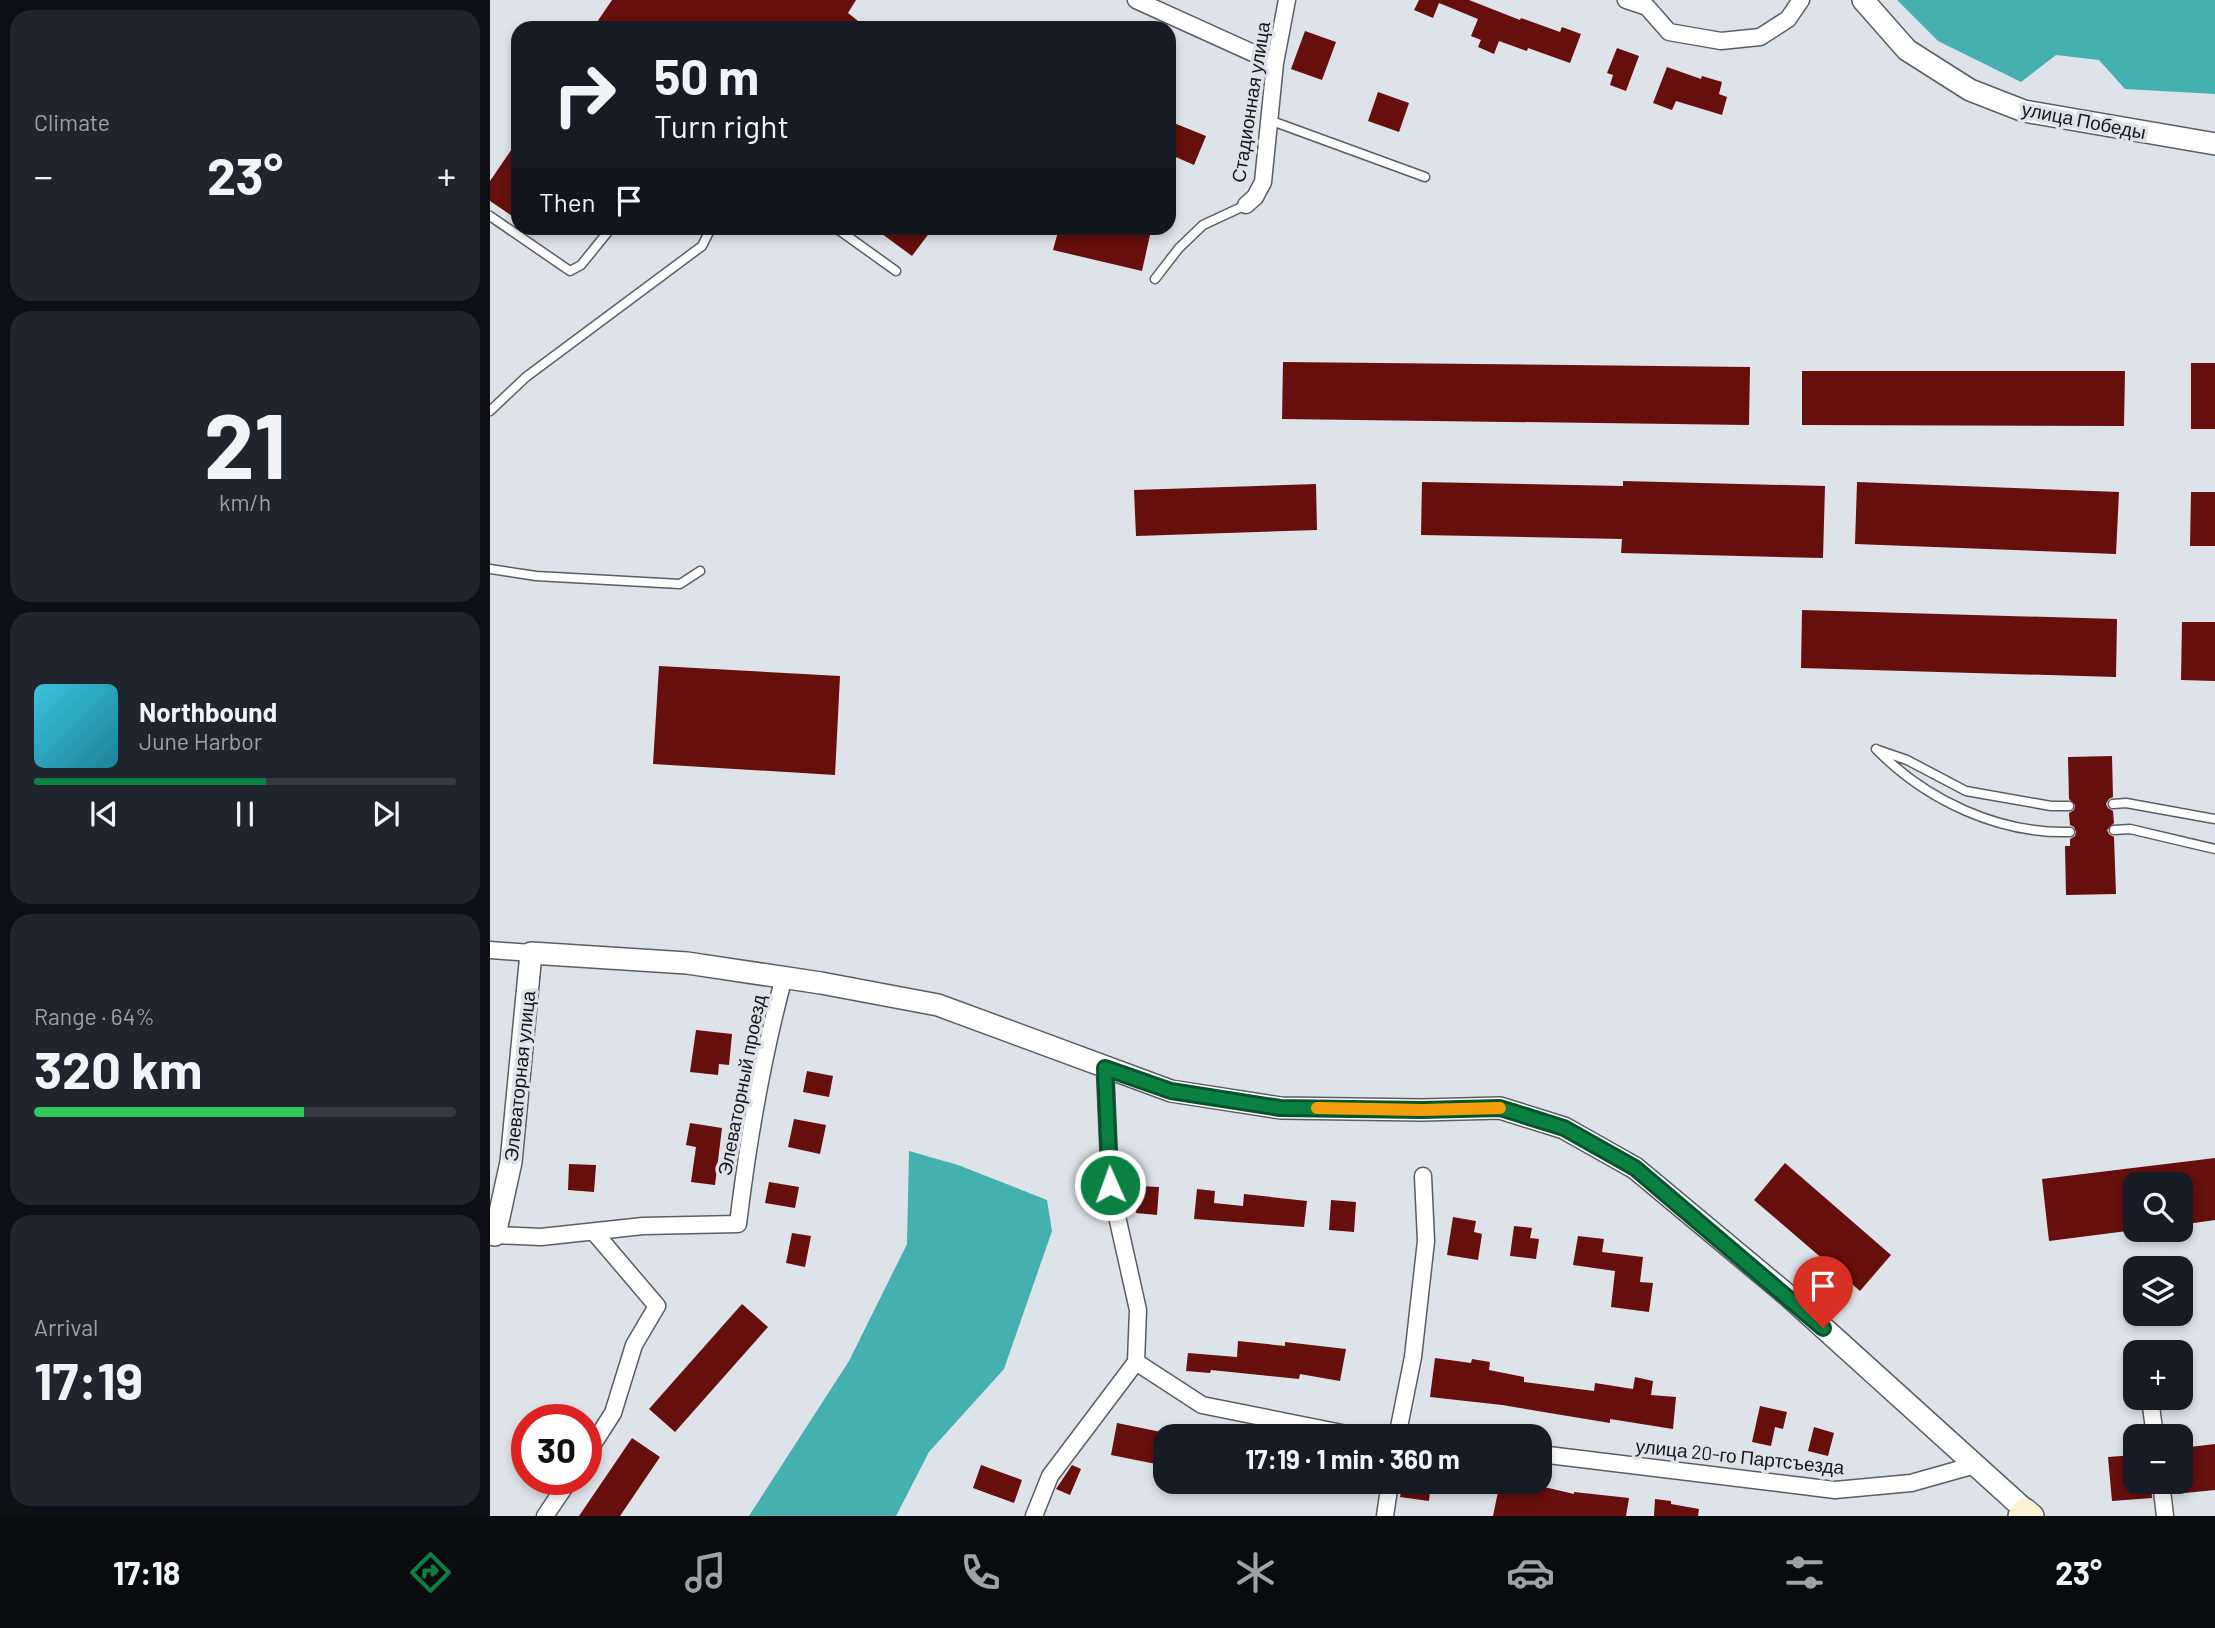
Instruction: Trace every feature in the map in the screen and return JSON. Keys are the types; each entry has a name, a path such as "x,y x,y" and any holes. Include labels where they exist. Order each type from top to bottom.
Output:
{"street":[{"path":"1136,0 1275,63"},
{"name":"Стадионная улица","path":"1245,205 1255,197 1263,182 1275,63 1287,0"},
{"path":"1626,0 1647,7 1669,32 1721,41 1760,37 1788,19 1801,0"},
{"name":"улица Победы","path":"1863,0 1907,50 1970,90 2024,111 2215,144"},
{"path":"490,950 687,963 784,977 938,1005 1171,1091 1280,1108 1500,1108 1564,1128 1635,1168 1785,1293 2026,1514"},
{"name":"Элеваторная улица","path":"492,1234 511,1162 531,953"},
{"name":"Элеваторный проезд","path":"492,1234 541,1237 643,1226 738,1224 748,1137 769,1032 784,977"},
{"path":"1034,1516 1050,1476 1136,1362 1139,1310 1110,1185 1105,1068"},
{"path":"1400,1424 1413,1357 1424,1254 1423,1176"},
{"path":"594,1232 657,1306 634,1345 612,1413 602,1429"},
{"path":"1136,1362 1202,1405 1297,1424"},
{"name":"улица 20-го Партсъезда","path":"1552,1455 1835,1490 1911,1483 1975,1465"},
{"path":"1385,1516 1388,1494"},
{"path":"2162,1494 2165,1516"},
{"path":"545,1516 559,1495"}],"lane":[{"path":"1269,120 1424,177"},
{"path":"1155,279 1179,248 1203,225 1245,205"},
{"path":"490,216 511,230"},
{"path":"518,235 570,271 581,265 605,235"},
{"path":"490,411 526,377 702,246 708,235"},
{"path":"846,235 896,271"},
{"path":"490,569 536,576 680,584 700,571"},
{"path":"2069,806 2051,806 1966,791 1907,760 1876,749 1910,778 1964,811 2003,824 2049,832 2070,832"},
{"path":"2113,804 2126,803 2215,819"},
{"path":"2114,830 2130,829 2215,849"}],"water":[{"path":"1897,0 2215,0 2215,94 2125,89 2099,60 2056,55 2021,82 1938,41"},
{"path":"909,1151 958,1165 1047,1200 1052,1231 1004,1369 929,1452 896,1516 749,1516 849,1361 907,1244"}],"building":[{"path":"612,0 856,0 848,13 858,21 598,21"},
{"path":"1419,0 1469,0 1520,20 1521,18 1560,32 1562,27 1581,34 1570,63 1499,41 1494,54 1478,47 1481,40 1471,36 1478,19 1439,3 1433,18 1414,10"},
{"path":"1305,31 1336,42 1322,80 1291,69"},
{"path":"1617,48 1639,56 1626,91 1610,85 1613,75 1607,73"},
{"path":"1667,67 1701,79 1702,76 1722,82 1719,94 1727,97 1722,115 1676,101 1672,110 1653,103"},
{"path":"1378,92 1409,103 1399,132 1368,121"},
{"path":"1176,124 1206,136 1194,165 1176,157"},
{"path":"511,150 511,215 490,201 490,181"},
{"path":"884,235 928,235 912,256"},
{"path":"1057,235 1150,235 1142,271 1053,250"},
{"path":"1283,362 1750,367 1749,425 1282,419"},
{"path":"2191,363 2215,363 2215,429 2191,429"},
{"path":"1802,371 2125,371 2124,426 1802,425"},
{"path":"1623,481 1825,486 1823,558 1621,553 1622,539 1421,535 1422,482 1623,486"},
{"path":"1857,482 2119,492 2116,554 1855,544"},
{"path":"1316,484 1317,530 1136,536 1134,490"},
{"path":"2191,492 2215,492 2215,546 2190,546"},
{"path":"1802,610 2117,619 2116,677 1801,668"},
{"path":"2182,622 2215,622 2215,681 2181,680"},
{"path":"659,666 840,676 835,775 653,764"},
{"path":"2112,756 2113,797 2106,804 2113,811 2114,823 2107,830 2114,837 2116,894 2066,895 2065,846 2070,846 2070,839 2076,832 2070,825 2069,813 2074,810 2075,805 2069,799 2068,757"},
{"path":"696,1030 732,1034 729,1065 719,1064 718,1075 690,1072"},
{"path":"807,1071 833,1076 829,1097 803,1092"},
{"path":"794,1119 826,1125 820,1154 788,1147"},
{"path":"690,1123 722,1128 715,1185 691,1182 696,1147 686,1145"},
{"path":"2215,1158 2215,1220 2193,1223 2193,1172 2123,1172 2123,1232 2049,1241 2042,1179"},
{"path":"1785,1163 1891,1255 1860,1291 1754,1200"},
{"path":"569,1164 596,1165 594,1192 568,1190"},
{"path":"769,1182 799,1187 795,1208 765,1203"},
{"path":"1138,1186 1159,1187 1157,1215 1136,1213"},
{"path":"1197,1189 1215,1191 1214,1203 1243,1206 1244,1194 1307,1201 1304,1227 1194,1219"},
{"path":"1331,1200 1356,1202 1354,1232 1329,1230"},
{"path":"1453,1217 1476,1221 1474,1232 1482,1234 1478,1260 1447,1255"},
{"path":"1514,1226 1532,1228 1530,1238 1539,1239 1536,1259 1510,1256"},
{"path":"792,1233 811,1236 805,1267 786,1263"},
{"path":"1578,1236 1604,1239 1602,1252 1643,1257 1640,1282 1653,1283 1649,1312 1611,1307 1615,1271 1573,1265"},
{"path":"742,1304 768,1327 675,1432 649,1409"},
{"path":"1238,1341 1285,1346 1285,1342 1346,1349 1340,1381 1300,1374 1299,1379 1211,1370 1210,1373 1186,1371 1188,1353 1237,1357"},
{"path":"1435,1358 1471,1363 1472,1359 1490,1362 1489,1370 1524,1377 1524,1382 1594,1391 1595,1383 1633,1389 1635,1377 1653,1381 1651,1395 1676,1397 1673,1429 1610,1419 1610,1423 1502,1405 1430,1397"},
{"path":"1760,1406 1787,1412 1783,1429 1775,1427 1771,1446 1752,1442"},
{"path":"1117,1423 1153,1430 1153,1463 1111,1455"},
{"path":"1814,1427 1834,1433 1828,1456 1808,1451"},
{"path":"632,1438 660,1457 620,1516 579,1516 593,1495 602,1495 602,1482"},
{"path":"2215,1444 2215,1490 2193,1492 2193,1447"},
{"path":"2123,1456 2123,1494 2152,1494 2152,1498 2112,1501 2108,1457"},
{"path":"981,1465 1022,1480 1014,1503 973,1488"},
{"path":"1072,1465 1081,1469 1070,1495 1056,1489"},
{"path":"1552,1489 1574,1494 1629,1498 1626,1516 1493,1516 1498,1494 1552,1494"},
{"path":"1401,1494 1430,1494 1429,1501 1400,1497"},
{"path":"1655,1499 1699,1509 1698,1516 1654,1516"}],"slow traffic":[{"path":"1317,1108 1500,1108"}],"route":[{"path":"1110,1185 1105,1068 1171,1091 1280,1108 1500,1108 1564,1128 1635,1168 1823,1328"}]}
